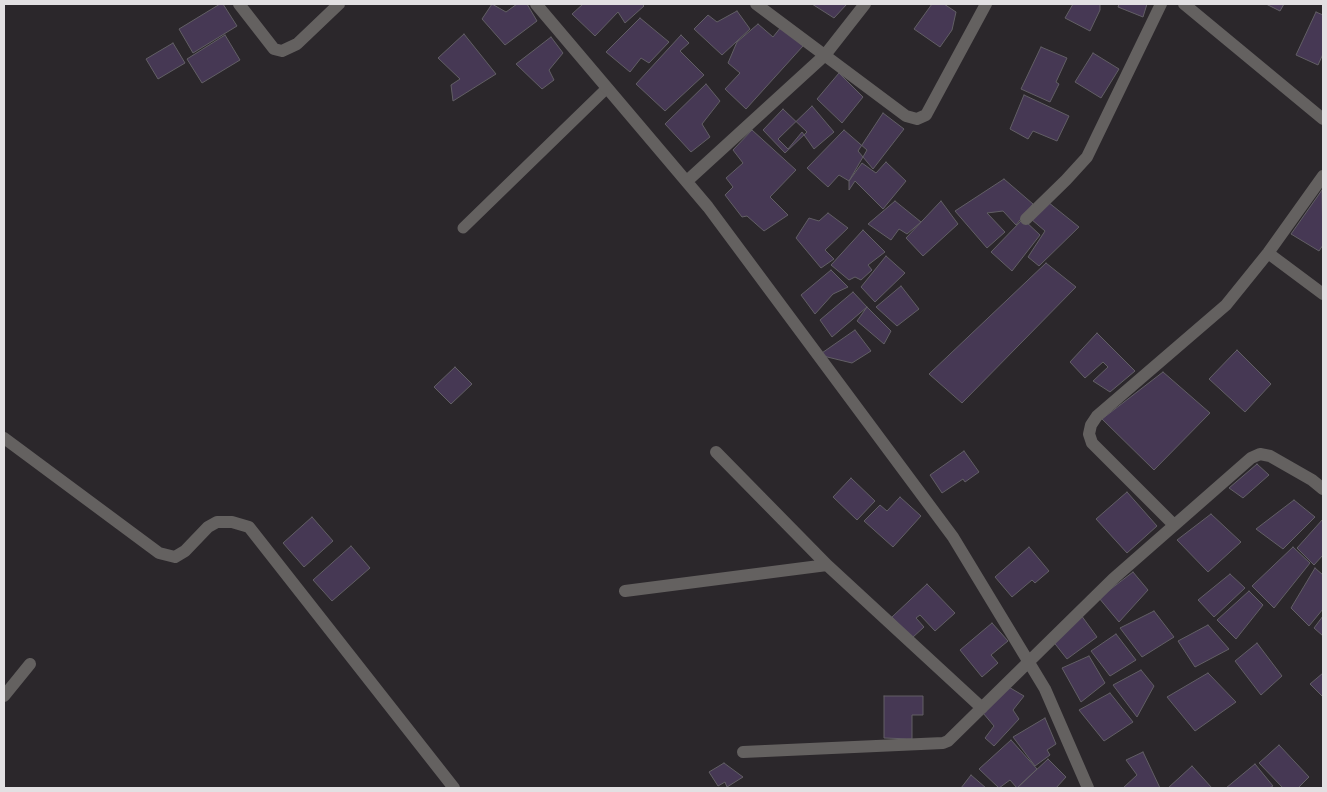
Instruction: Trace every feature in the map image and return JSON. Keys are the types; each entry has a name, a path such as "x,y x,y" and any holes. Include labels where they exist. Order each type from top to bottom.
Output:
{"street":[{"path":"239,4 274,49 282,51 297,44 339,4"},
{"path":"536,4 708,207 953,537 1045,689 1088,788"},
{"path":"687,181 825,55 865,4"},
{"path":"759,5 906,116 922,118 926,115 986,4"},
{"path":"1026,219 1087,157 1161,4"},
{"path":"1184,4 1323,119"},
{"path":"1174,526 1092,443 1089,434 1091,425 1097,416 1226,304 1268,253 1323,176"},
{"path":"1268,253 1323,294"},
{"path":"4,438 159,553 175,557 185,551 208,526 217,522 232,522 249,527 454,788"},
{"path":"716,452 827,565 982,708"},
{"path":"743,752 943,743 953,738 1028,661 1113,579 1251,458 1260,454 1270,456 1312,480 1323,489"},
{"path":"625,591 827,565"},
{"path":"4,696 30,664"}],"lane":[{"path":"462,228 607,88"}],"building":[{"path":"223,4 237,26 193,53 179,29"},
{"path":"492,4 506,12 517,4 527,4 537,21 505,45 482,19"},
{"path":"583,4 642,4 644,6 625,23 618,12 595,36 572,14"},
{"path":"812,4 847,4 834,18"},
{"path":"932,4 944,4 956,12 952,30 940,47 914,29"},
{"path":"1073,4 1100,4 1100,10 1090,31 1065,18"},
{"path":"1119,4 1147,4 1143,17 1118,7"},
{"path":"1266,4 1284,4 1280,11"},
{"path":"737,11 750,29 722,55 694,29 708,15 717,22"},
{"path":"1316,12 1323,15 1323,54 1318,65 1296,55"},
{"path":"640,18 669,42 649,63 641,58 630,72 606,52"},
{"path":"758,24 773,37 781,27 803,46 746,109 725,89 740,73 728,63 737,42"},
{"path":"464,34 496,74 453,101 451,85 460,79 438,58"},
{"path":"225,35 240,60 202,83 187,59"},
{"path":"681,35 689,43 680,51 704,75 665,111 636,84"},
{"path":"551,37 563,53 549,70 554,80 542,89 516,64"},
{"path":"173,43 185,63 158,79 146,59"},
{"path":"1041,47 1067,58 1056,82 1059,84 1050,102 1021,89"},
{"path":"1093,53 1119,69 1101,98 1075,82"},
{"path":"839,73 863,97 842,123 817,99"},
{"path":"706,84 720,101 702,124 710,137 691,152 665,124"},
{"path":"1024,95 1069,116 1057,141 1033,131 1028,139 1010,129"},
{"path":"812,106 834,132 814,149 802,132 788,149 778,139"},
{"path":"783,109 807,132 785,153 763,130"},
{"path":"883,113 904,129 873,169 858,151"},
{"path":"752,130 796,170 770,197 788,215 764,231 747,216 742,217 725,195 733,187 726,178 743,163 733,150"},
{"path":"844,130 867,150 849,181 839,175 828,187 807,168"},
{"path":"886,162 906,181 883,209 855,181 849,190 849,181 862,163 876,173"},
{"path":"1004,179 1033,204 1016,225 1003,211 987,213 1005,232 987,248 955,211"},
{"path":"1322,190 1323,245 1319,251 1291,234"},
{"path":"895,201 921,222 907,234 899,229 891,240 868,224"},
{"path":"941,201 958,224 923,256 906,238"},
{"path":"1048,202 1079,227 1039,266 1028,257 1045,231 1031,219"},
{"path":"828,213 848,228 825,250 834,259 821,268 796,238 809,218 819,221"},
{"path":"1023,219 1040,235 1012,271 991,252"},
{"path":"863,230 885,252 868,265 872,270 861,280 855,277 849,280 831,265"},
{"path":"886,256 905,273 875,302 861,287"},
{"path":"1046,263 1076,287 962,403 929,374"},
{"path":"831,270 848,287 833,294 815,314 801,295"},
{"path":"901,286 919,309 897,326 876,307"},
{"path":"853,292 867,307 832,337 820,320"},
{"path":"867,307 891,331 884,344 857,321"},
{"path":"855,330 871,351 852,363 819,355"},
{"path":"1097,333 1135,371 1110,392 1093,381 1108,367 1103,362 1085,378 1070,362"},
{"path":"1237,350 1271,384 1245,412 1209,379"},
{"path":"455,367 472,384 451,404 434,387"},
{"path":"1163,372 1210,413 1154,470 1102,419"},
{"path":"964,451 979,472 965,482 963,479 942,493 930,475"},
{"path":"1257,464 1269,475 1243,498 1229,488"},
{"path":"851,478 875,501 857,520 833,497"},
{"path":"1127,492 1157,526 1127,553 1096,519"},
{"path":"900,497 921,516 893,547 864,521 880,505 887,511"},
{"path":"1294,500 1315,517 1283,549 1256,529"},
{"path":"1211,514 1241,542 1208,572 1177,540"},
{"path":"312,517 333,541 304,567 283,543"},
{"path":"1323,519 1323,555 1314,565 1297,548"},
{"path":"351,546 370,568 332,601 313,580"},
{"path":"1029,547 1049,571 1035,583 1032,580 1012,597 995,577"},
{"path":"1293,547 1310,563 1274,608 1252,586"},
{"path":"1315,568 1323,575 1323,609 1309,626 1291,608"},
{"path":"1133,572 1148,590 1119,622 1099,598"},
{"path":"1230,574 1245,588 1214,617 1198,600"},
{"path":"927,584 955,613 935,631 920,615 916,618 924,627 912,638 892,617"},
{"path":"1249,591 1263,605 1236,639 1217,620"},
{"path":"1154,611 1174,637 1142,657 1120,628"},
{"path":"1081,615 1097,637 1067,659 1052,640"},
{"path":"1323,616 1323,636 1314,628"},
{"path":"992,623 1008,641 991,655 998,663 982,677 960,650"},
{"path":"1208,625 1229,649 1195,667 1178,641"},
{"path":"1116,634 1136,660 1110,676 1091,651"},
{"path":"1257,643 1282,676 1261,695 1235,661"},
{"path":"1089,656 1105,683 1081,702 1062,668"},
{"path":"1141,670 1154,686 1137,717 1113,685"},
{"path":"1208,673 1236,702 1195,731 1167,697"},
{"path":"1323,673 1323,697 1310,684"},
{"path":"1007,686 1024,696 1013,710 1019,719 994,746 985,738 994,726 983,713"},
{"path":"1110,693 1133,722 1104,741 1079,710"},
{"path":"884,696 923,696 923,715 912,715 912,739 884,738"},
{"path":"1045,718 1056,744 1047,750 1050,755 1035,766 1013,737"},
{"path":"1011,740 1037,769 1017,788 1010,780 999,788 979,769"},
{"path":"1279,745 1309,777 1298,788 1283,788 1259,763"},
{"path":"1143,752 1160,788 1123,788 1137,775 1126,760"},
{"path":"1048,759 1066,777 1056,788 1017,788"},
{"path":"724,763 743,777 727,787 725,782 718,786 709,772"},
{"path":"1255,764 1273,786 1269,788 1226,788"},
{"path":"1192,766 1212,788 1168,788"},
{"path":"971,775 986,788 961,788"}]}
